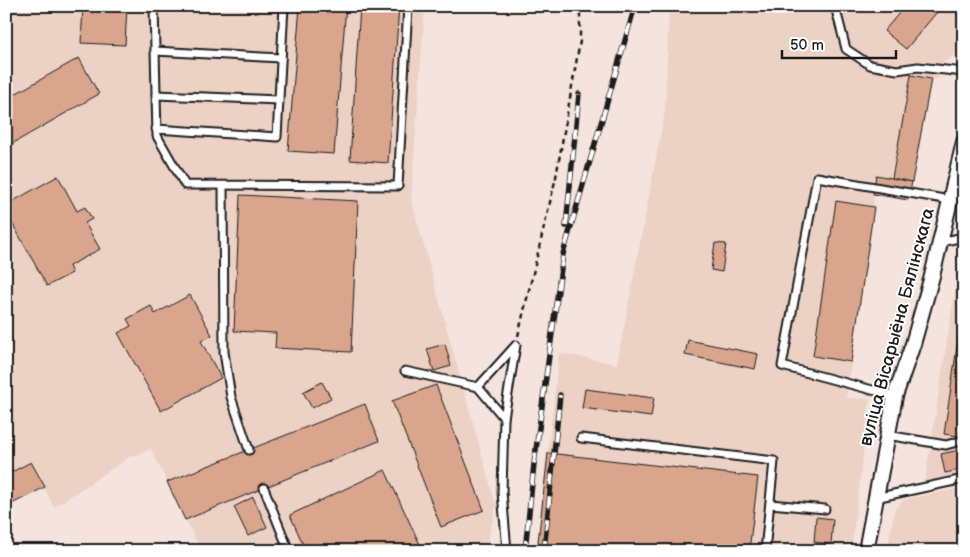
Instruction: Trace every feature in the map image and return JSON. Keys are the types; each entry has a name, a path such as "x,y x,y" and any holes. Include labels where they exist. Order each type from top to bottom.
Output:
{"street":[{"name":"вуліца Вісарыёна Бялінскага","path":"866,551 874,498 895,396 914,344 955,192 964,142"}],"lane":[{"path":"154,6 157,136 185,186 398,186 408,6"},
{"path":"156,129 277,137 284,6"},
{"path":"835,6 846,49 870,65 898,70 918,67 964,72"},
{"path":"155,51 281,58"},
{"path":"156,95 279,100"},
{"path":"895,396 782,366 817,177 955,192"},
{"path":"223,186 224,352 231,397 248,450"},
{"path":"940,242 964,237"},
{"path":"478,387 516,345"},
{"path":"507,551 502,492 504,418 516,345"},
{"path":"405,371 478,387 504,418"},
{"path":"887,435 946,445 964,440"},
{"path":"581,438 774,461 765,551"},
{"path":"874,498 964,478"},
{"path":"264,488 289,551"},
{"path":"770,504 825,509"}],"path":[{"path":"516,345 556,177 580,41 580,6"}],"shaded area":[{"path":"6,6 425,6 411,199 496,506 487,544 472,551 201,551 151,449 135,456 134,454 54,507 44,487 6,507"},
{"path":"669,6 964,6 964,49 943,63 939,79 931,79 908,200 873,194 874,207 846,398 870,399 851,551 537,551 559,353 617,364 665,111"},
{"path":"964,234 964,479 924,486"},
{"path":"964,487 964,551 887,551 895,509 903,500"}],"building":[{"path":"83,6 127,6 125,45 81,43"},
{"path":"300,6 346,6 334,154 288,151"},
{"path":"360,6 399,6 388,163 350,160"},
{"path":"905,6 942,6 906,49 884,31"},
{"path":"79,58 99,94 10,145 6,138 6,99"},
{"path":"911,75 931,79 912,182 892,178"},
{"path":"876,175 912,182 908,200 873,194"},
{"path":"58,176 77,211 85,207 92,219 85,223 100,249 69,266 72,273 47,286 6,212 6,205"},
{"path":"240,195 358,201 351,352 275,348 276,333 234,331"},
{"path":"836,201 874,207 851,362 813,356"},
{"path":"715,243 726,244 722,272 711,270"},
{"path":"190,295 212,335 201,341 221,378 161,411 118,333 131,326 127,319 151,306 155,314"},
{"path":"964,300 964,437 944,434"},
{"path":"688,340 758,354 755,369 685,355"},
{"path":"445,344 451,366 434,371 427,349"},
{"path":"322,382 331,398 312,408 303,392"},
{"path":"436,385 484,510 441,527 392,401"},
{"path":"585,389 654,398 651,417 582,408"},
{"path":"365,404 379,441 185,520 167,482"},
{"path":"964,449 964,469 945,473 941,454"},
{"path":"548,453 758,477 749,551 537,551"},
{"path":"31,462 45,487 6,507 6,475"},
{"path":"385,470 423,551 306,551 290,515"},
{"path":"253,497 267,527 248,536 234,507"},
{"path":"816,517 833,519 831,544 814,542"}],"railway":[{"path":"525,551 534,464 563,254 635,6"},
{"path":"566,226 579,94"},
{"path":"544,551 560,395"}]}
